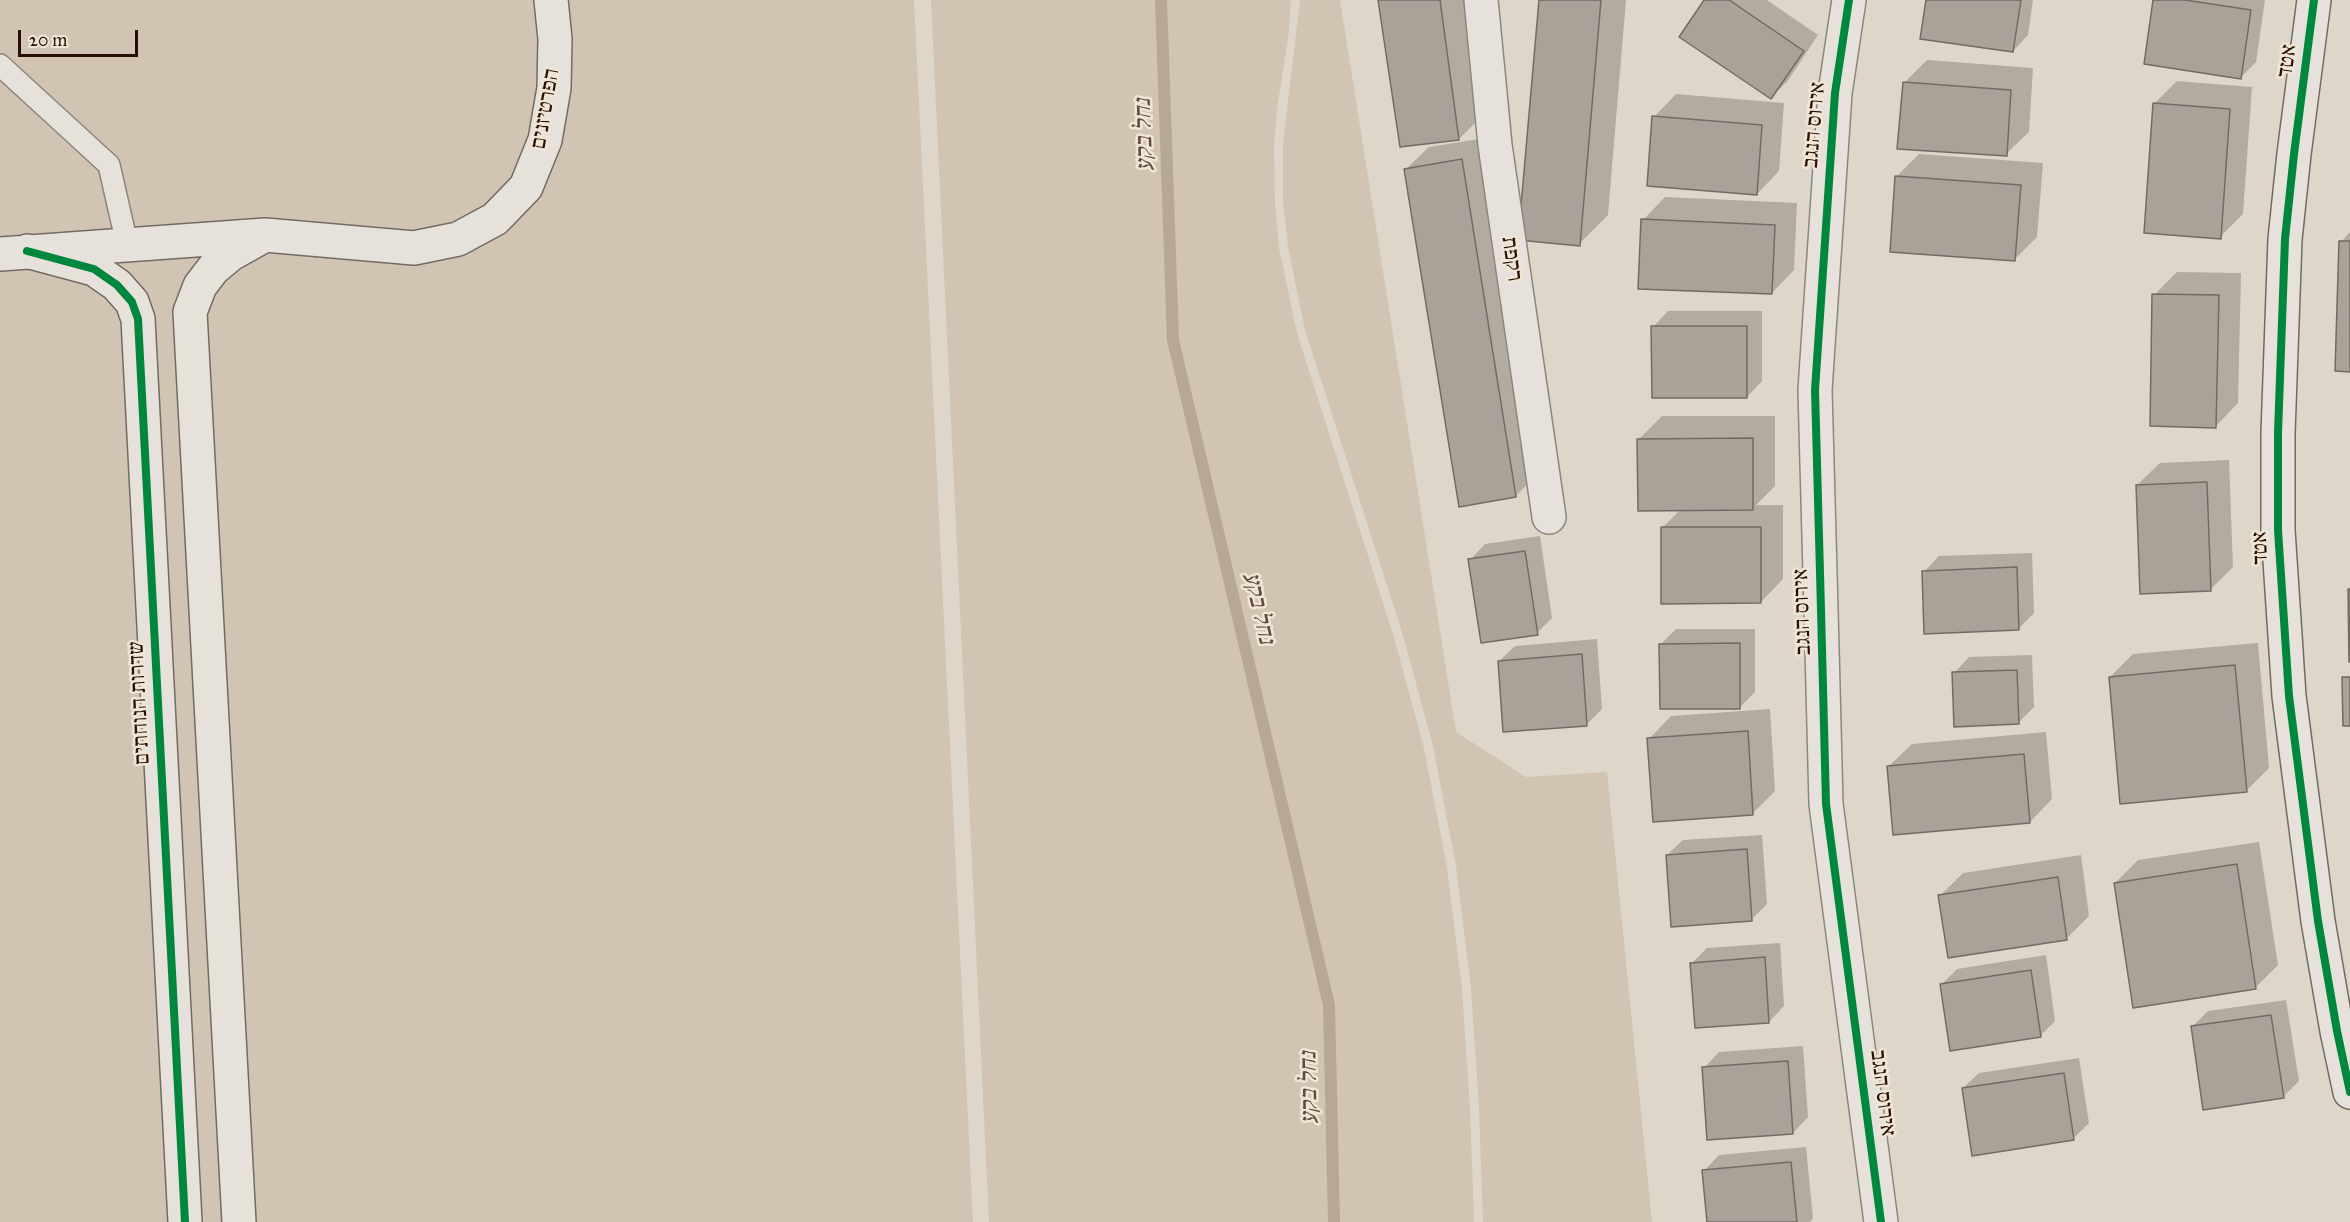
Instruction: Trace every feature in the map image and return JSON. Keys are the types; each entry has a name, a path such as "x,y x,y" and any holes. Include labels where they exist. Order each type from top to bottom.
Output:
{"street":[{"name":"הפרטיזנים","path":"14,252 265,235 414,248 459,239 495,219 526,187 545,140 554,88 555,39 551,0"},
{"name":"רקפת","path":"1481,0 1495,145 1549,517"},
{"name":"אירוס הנגב","path":"1849,0 1835,93 1815,390 1826,804 1881,1222"},
{"name":"אטד","path":"2314,0 2285,239 2278,433 2278,530 2289,696 2318,921 2350,1092"},
{"path":"239,1222 190,312 200,286 213,269 231,254 265,235"},
{"name":"שדרות הנוחתים","path":"14,252 94,269 117,285 132,302 138,319 185,1222"}],"lane":[{"path":"0,65 109,165 126,244"}],"shaded area":[{"path":"0,0 914,0 973,1222 0,1222"},
{"path":"931,0 1291,0 1274,144 1279,248 1297,333 1393,634 1424,748 1447,867 1462,989 1470,1109 1474,1222 989,1222"},
{"path":"1300,0 1340,0 1456,732 1526,777 1607,772 1652,1222 1483,1222 1479,1108 1471,988 1456,866 1433,746 1402,632 1305,330 1288,247 1283,202 1283,144"}],"building":[{"path":"1378,0 1440,0 1459,140 1400,147"},
{"path":"1539,0 1601,0 1580,246 1518,240"},
{"path":"1704,0 1729,0 1804,51 1771,99 1679,37"},
{"path":"1926,0 2021,0 2013,52 1920,39"},
{"path":"2153,0 2185,0 2251,10 2241,79 2144,64"},
{"path":"1903,82 2011,90 2007,156 1897,149"},
{"path":"2153,103 2230,109 2221,239 2144,233"},
{"path":"1652,116 1762,125 1757,195 1647,186"},
{"path":"1462,159 1516,497 1459,507 1404,169"},
{"path":"1895,176 2021,185 2015,261 1890,252"},
{"path":"1641,219 1775,225 1772,294 1638,289"},
{"path":"2339,241 2350,241 2350,372 2335,371"},
{"path":"2152,294 2219,295 2216,428 2150,426"},
{"path":"1651,326 1747,326 1747,398 1652,398"},
{"path":"1753,438 1753,510 1638,511 1637,439"},
{"path":"2207,482 2211,591 2140,594 2136,485"},
{"path":"1661,527 1761,527 1761,603 1661,604"},
{"path":"1525,551 1538,635 1481,643 1468,559"},
{"path":"2017,567 2019,630 1924,634 1922,571"},
{"path":"2348,589 2350,589 2350,662 2349,662"},
{"path":"1740,643 1740,709 1660,709 1659,644"},
{"path":"1582,654 1587,726 1503,732 1498,661"},
{"path":"2235,665 2247,792 2120,804 2109,677"},
{"path":"2017,670 2019,724 1954,727 1952,672"},
{"path":"2342,677 2350,677 2350,726 2343,726"},
{"path":"1748,731 1753,815 1653,822 1647,738"},
{"path":"2024,754 2030,823 1893,835 1887,766"},
{"path":"1747,849 1752,921 1671,927 1666,855"},
{"path":"2237,864 2256,989 2133,1008 2114,883"},
{"path":"2058,877 2067,940 1948,958 1938,895"},
{"path":"1765,957 1769,1023 1695,1028 1690,963"},
{"path":"2031,970 2041,1037 1950,1051 1940,984"},
{"path":"2271,1015 2284,1098 2203,1110 2191,1026"},
{"path":"1788,1061 1793,1134 1707,1140 1702,1067"},
{"path":"2064,1073 2074,1140 1972,1156 1962,1088"},
{"path":"1791,1162 1797,1222 1707,1222 1702,1170"}],"waterway":[{"name":"נחל בקע","path":"1161,0 1173,340 1329,1005 1334,1222"}],"cycle path":[{"path":"1849,0 1835,93 1815,390 1826,804 1881,1222"},
{"path":"2314,0 2285,239 2278,433 2278,530 2289,696 2318,921 2350,1092"},
{"path":"27,251 94,269 117,285 132,302 138,319 185,1222"}]}
